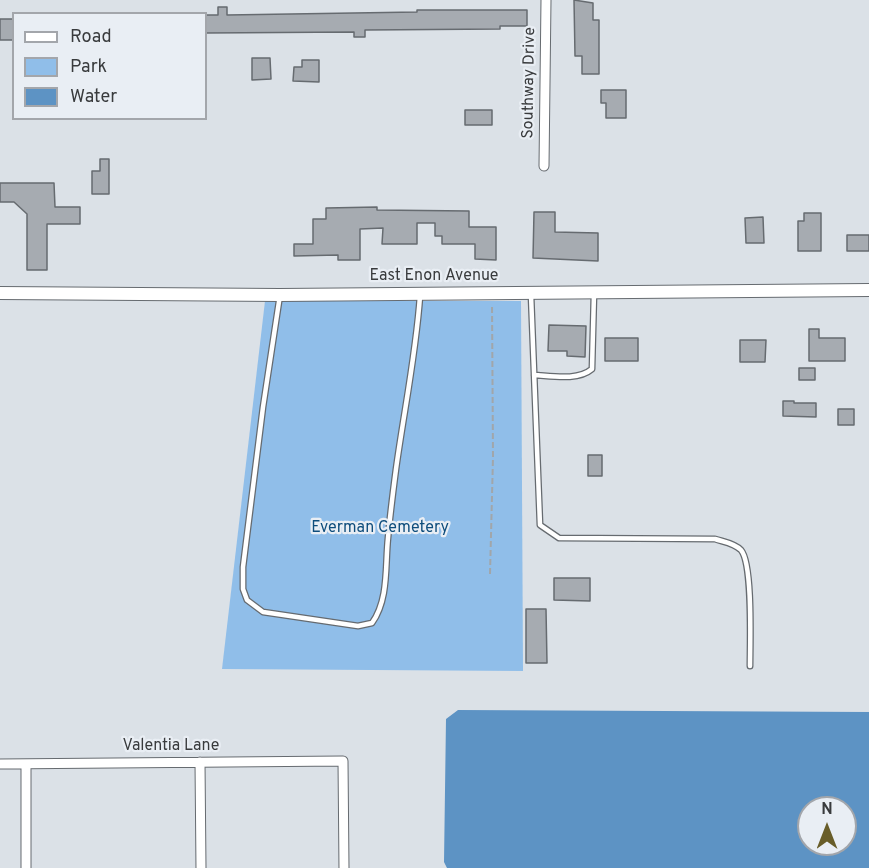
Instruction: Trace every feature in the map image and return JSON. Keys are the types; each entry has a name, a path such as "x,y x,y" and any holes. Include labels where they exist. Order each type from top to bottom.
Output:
{"street":[{"name":"Southway Drive","path":"544,166 546,0"},
{"name":"East Enon Avenue","path":"0,293 280,295 869,290"},
{"name":"Valentia Lane","path":"0,764 343,761 344,868"},
{"path":"200,762 201,868"},
{"path":"26,764 26,868"}],"lane":[{"path":"280,295 263,407 243,567 243,589 247,600 263,612 358,626 372,623 380,612 384,592 393,492 417,336 420,293"},
{"path":"531,293 540,525 559,538 715,539 731,543 740,550 748,567 750,666"},
{"path":"534,375 586,375 592,369 594,293"}],"path":[{"path":"490,574 493,457 492,293"}],"green space":[{"name":"Everman Cemetery","path":"265,301 521,301 523,671 222,669"}],"water":[{"path":"458,710 869,712 869,868 447,868 444,862 446,719"}],"building":[{"path":"574,0 593,3 593,20 599,20 599,74 582,74 582,56 575,56"},
{"path":"218,7 227,7 227,15 417,12 417,10 527,10 527,26 500,26 500,29 365,30 365,37 354,37 354,32 207,33 207,15 218,15"},
{"path":"0,19 12,19 12,40 0,40"},
{"path":"252,58 270,58 271,79 252,80"},
{"path":"302,60 319,60 319,82 293,81 294,67 302,67"},
{"path":"601,90 626,90 626,118 606,118 606,103 601,103"},
{"path":"465,110 492,110 492,125 465,125"},
{"path":"100,159 109,159 109,194 92,194 92,171 100,171"},
{"path":"0,183 54,183 55,207 80,207 80,224 47,224 47,270 27,270 27,214 14,202 0,202"},
{"path":"377,207 377,210 469,211 469,227 496,227 496,260 475,259 475,244 442,244 442,236 435,236 435,223 417,223 417,244 382,244 383,228 360,229 360,260 338,260 338,255 294,256 294,244 313,244 313,219 326,219 326,208"},
{"path":"534,212 555,212 555,232 598,233 598,261 533,258"},
{"path":"804,213 821,213 821,251 798,251 798,221 804,221"},
{"path":"763,217 764,243 746,243 745,218"},
{"path":"847,235 869,235 869,251 847,251"},
{"path":"549,325 586,326 585,357 567,356 567,351 548,351"},
{"path":"809,329 819,329 819,338 845,338 845,361 809,361"},
{"path":"605,338 638,338 638,361 605,361"},
{"path":"740,340 766,340 765,362 740,362"},
{"path":"799,368 815,368 815,380 799,380"},
{"path":"783,401 816,403 816,417 783,416"},
{"path":"838,409 854,409 854,425 838,425"},
{"path":"588,455 602,455 602,476 588,476"},
{"path":"554,578 590,578 590,601 554,600"},
{"path":"526,609 546,609 547,663 526,663"}]}
